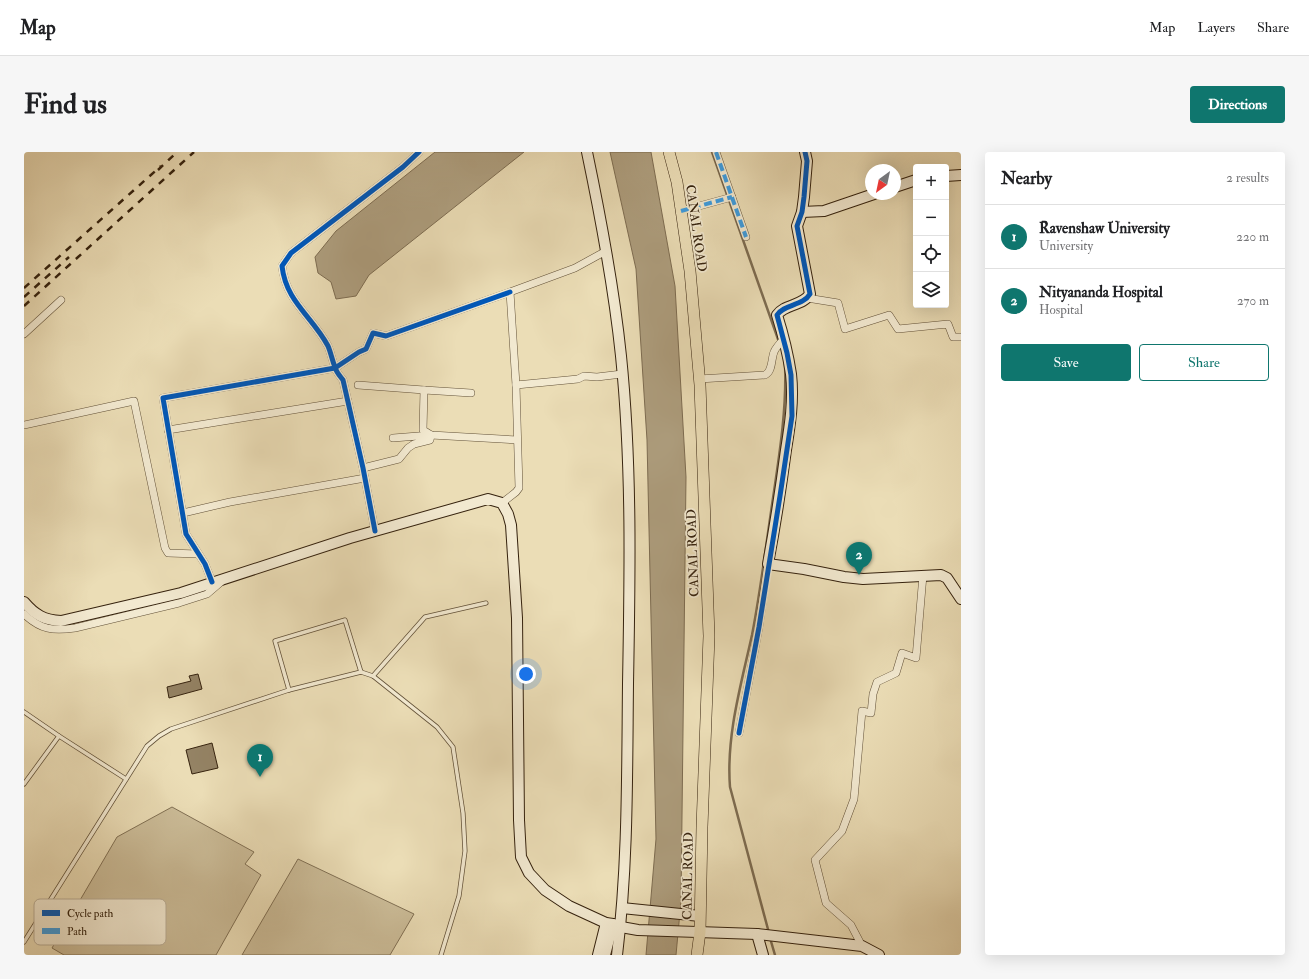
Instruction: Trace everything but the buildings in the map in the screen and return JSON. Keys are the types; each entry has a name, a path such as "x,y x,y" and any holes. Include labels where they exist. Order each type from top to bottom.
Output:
{"main road":[{"path":"587,152 606,251 622,374 629,496 628,759 622,908 598,955"},
{"name":"CANAL ROAD","path":"669,152 677,182 690,271 699,379 709,636 700,916 696,932 697,955"},
{"path":"805,152 807,161 802,212 797,226 810,294 807,298 780,311 777,315 784,339 791,375 792,416 768,564 863,579 941,575 947,578 961,599"},
{"path":"949,176 961,175"},
{"path":"901,185 913,181"},
{"path":"802,212 824,211 865,197"},
{"path":"24,602 36,615 42,618 61,621 182,593 212,582 375,531 488,500 502,503 508,514 511,525 517,618 519,820 521,857 529,873 545,890 569,906 613,925 638,930 760,934 862,946 879,955"},
{"path":"622,908 700,916"},
{"path":"606,955 613,925"},
{"path":"613,925 617,955"},
{"path":"760,934 763,955"}],"street":[{"path":"375,531 363,468 343,380 335,368 329,348 319,331 291,295 286,285 282,266 291,253 403,167 419,152"},
{"path":"716,152 746,237"},
{"path":"681,211 732,197"},
{"path":"212,582 205,564 186,534 163,398 335,368 366,349 373,333 386,336 575,268 606,251"},
{"path":"502,503 519,488 516,385 510,292"},
{"path":"807,298 838,303 845,329 889,315 898,329 948,324 953,337 961,337"},
{"path":"24,334 61,300"},
{"path":"699,379 765,375 770,369 773,355 777,346 784,339"},
{"path":"516,385 578,379 584,376 597,377 622,374"},
{"path":"358,385 472,393"},
{"path":"424,390 423,430 431,435"},
{"path":"24,425 134,401 165,548 168,553 198,554"},
{"path":"168,430 348,401"},
{"path":"393,438 431,435 517,440"},
{"path":"363,468 399,459 414,444 430,440 431,435"},
{"path":"183,513 230,502 365,478"},
{"path":"739,733 759,627 768,564"},
{"path":"862,946 851,926 826,903 815,860 842,831 854,799 862,711 872,713 873,694 877,682 896,673 902,653 916,658 923,576"},
{"path":"24,614 42,627 62,630 75,628 207,594 224,579"}],"lane":[{"path":"373,676 425,617 486,603"},
{"path":"289,690 275,641 345,620 361,672"},
{"path":"51,899 147,746 159,736 171,729 289,690 361,672 373,676 437,727 453,746 464,813 464,851 458,896 441,955"},
{"path":"24,712 126,779"},
{"path":"24,784 59,736"},
{"path":"24,942 34,926"}],"shaded area":[{"path":"435,152 524,152 369,275 356,296 336,299 331,282 318,273 315,257 336,231"},
{"path":"610,152 651,152 675,286 686,477 681,901 676,955 646,955 656,839 647,440 636,269"},
{"path":"172,807 254,852 245,864 261,875 216,955 64,955 52,948 54,945 166,945 166,899 81,899 117,837"},
{"path":"298,859 414,914 390,955 242,955"}],"waterway":[{"path":"712,152 779,342"},
{"path":"769,933 730,787 729,768 735,711 758,604 779,457 785,401 785,364"},
{"path":"770,938 775,955"}],"railway":[{"path":"158,170 177,152"},
{"path":"24,306 194,152"},
{"path":"24,288 161,166"},
{"path":"24,297 69,257"}],"marked path":[{"path":"716,152 746,237"},
{"path":"681,211 732,197"}],"cycle path":[{"path":"375,531 363,468 343,380 336,371 328,346 322,335 294,299 284,279 282,266 291,253 403,167 419,152"},
{"path":"739,733 759,627 792,416 791,375 777,315 780,311 803,301 810,294 797,226 802,212 804,197 807,161 805,152"},
{"path":"212,582 205,564 186,534 163,398 335,368 366,349 373,333 386,336 510,292"}],"place":[{"name":"Nityananda Hospital","path":"859,575"},
{"name":"Ravenshaw University","path":"260,777"}]}
